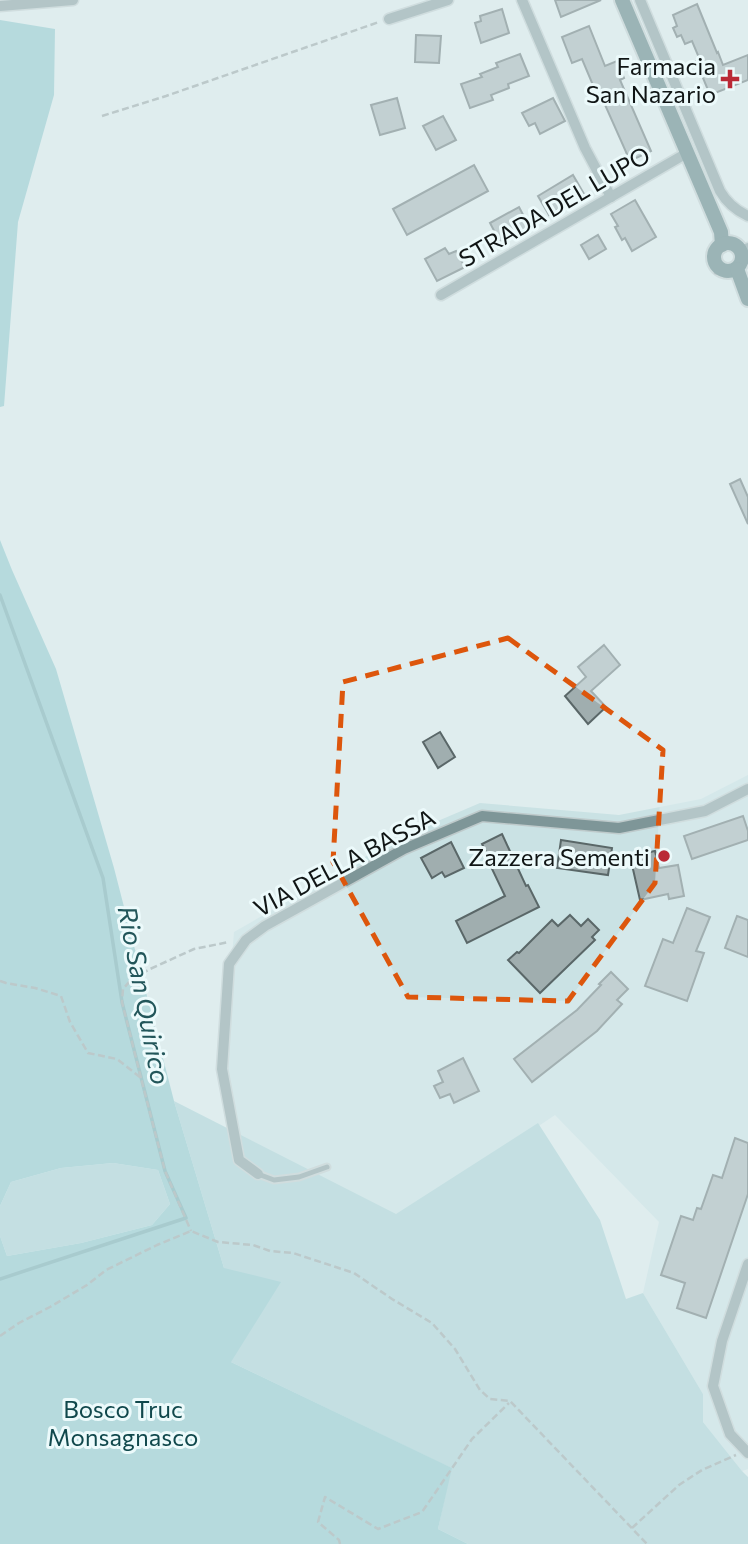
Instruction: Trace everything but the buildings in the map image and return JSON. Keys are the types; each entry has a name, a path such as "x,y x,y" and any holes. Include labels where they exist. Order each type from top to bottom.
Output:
{"street":[{"path":"0,6 74,0"},
{"path":"389,19 448,0"},
{"path":"522,0 585,148 611,197"},
{"path":"622,0 721,232 722,244"},
{"path":"640,0 720,191 735,210 748,216"},
{"name":"STRADA DEL LUPO","path":"441,295 687,153"},
{"path":"731,243 745,250 737,269 727,271 716,264 716,251 722,244 731,243"},
{"path":"737,269 748,299"},
{"name":"VIA DELLA BASSA","path":"258,1174 239,1160 222,1069 229,964 246,940 265,926 404,849 482,816 619,828 705,811 748,789"},
{"path":"747,1452 730,1434 713,1386 722,1341 748,1264"}],"lane":[{"path":"258,1174 274,1180 299,1177 327,1167"}],"path":[{"path":"102,116 389,19"},
{"path":"246,940 194,949 150,969 131,980 123,989 122,1002 165,1171 191,1231 218,1242 253,1245 270,1251 293,1253 354,1273 432,1323 455,1349 480,1390 490,1399 510,1401 647,1544"},
{"path":"0,981 61,996 70,1022 88,1053 117,1059 141,1078"},
{"path":"0,1336 88,1285 106,1270 191,1231"},
{"path":"341,1544 317,1522 325,1497 378,1529 422,1512 472,1439 510,1401"},
{"path":"632,1528 679,1485 702,1470 747,1452"}],"highlighted area":[{"path":"508,638 663,750 655,883 568,1001 408,997 333,862 343,682"}],"shaded area":[{"path":"748,775 748,1469 742,1471 703,1422 703,1394 643,1293 659,1222 555,1115 485,1162 399,1228 247,1184 224,1053 234,932 398,838 480,803 619,815 701,799"},
{"path":"174,1101 396,1214 538,1123 600,1220 626,1299 643,1293 703,1394 703,1422 748,1477 748,1544 468,1544 438,1529 451,1468 231,1362 224,1268"},
{"path":"113,1163 158,1170 170,1204 152,1225 81,1243 7,1256 0,1236 0,1206 11,1182 61,1168"}],"green space":[{"path":"0,20 55,29 54,95 18,222 4,406 0,407"},
{"name":"Bosco Truc Monsagnasco","path":"0,540 56,669 114,868 174,1101 224,1268 281,1282 231,1362 452,1468 438,1529 468,1544 0,1544 0,1236 7,1256 81,1243 152,1225 170,1204 158,1170 113,1163 61,1168 11,1182 0,1206"}],"waterway":[{"name":"Rio San Quirico","path":"0,595 103,878 122,1002 165,1171 186,1218 0,1279"}],"place":[{"name":"Farmacia San Nazario","path":"730,79"},
{"name":"Zazzera Sementi","path":"664,856"}]}
